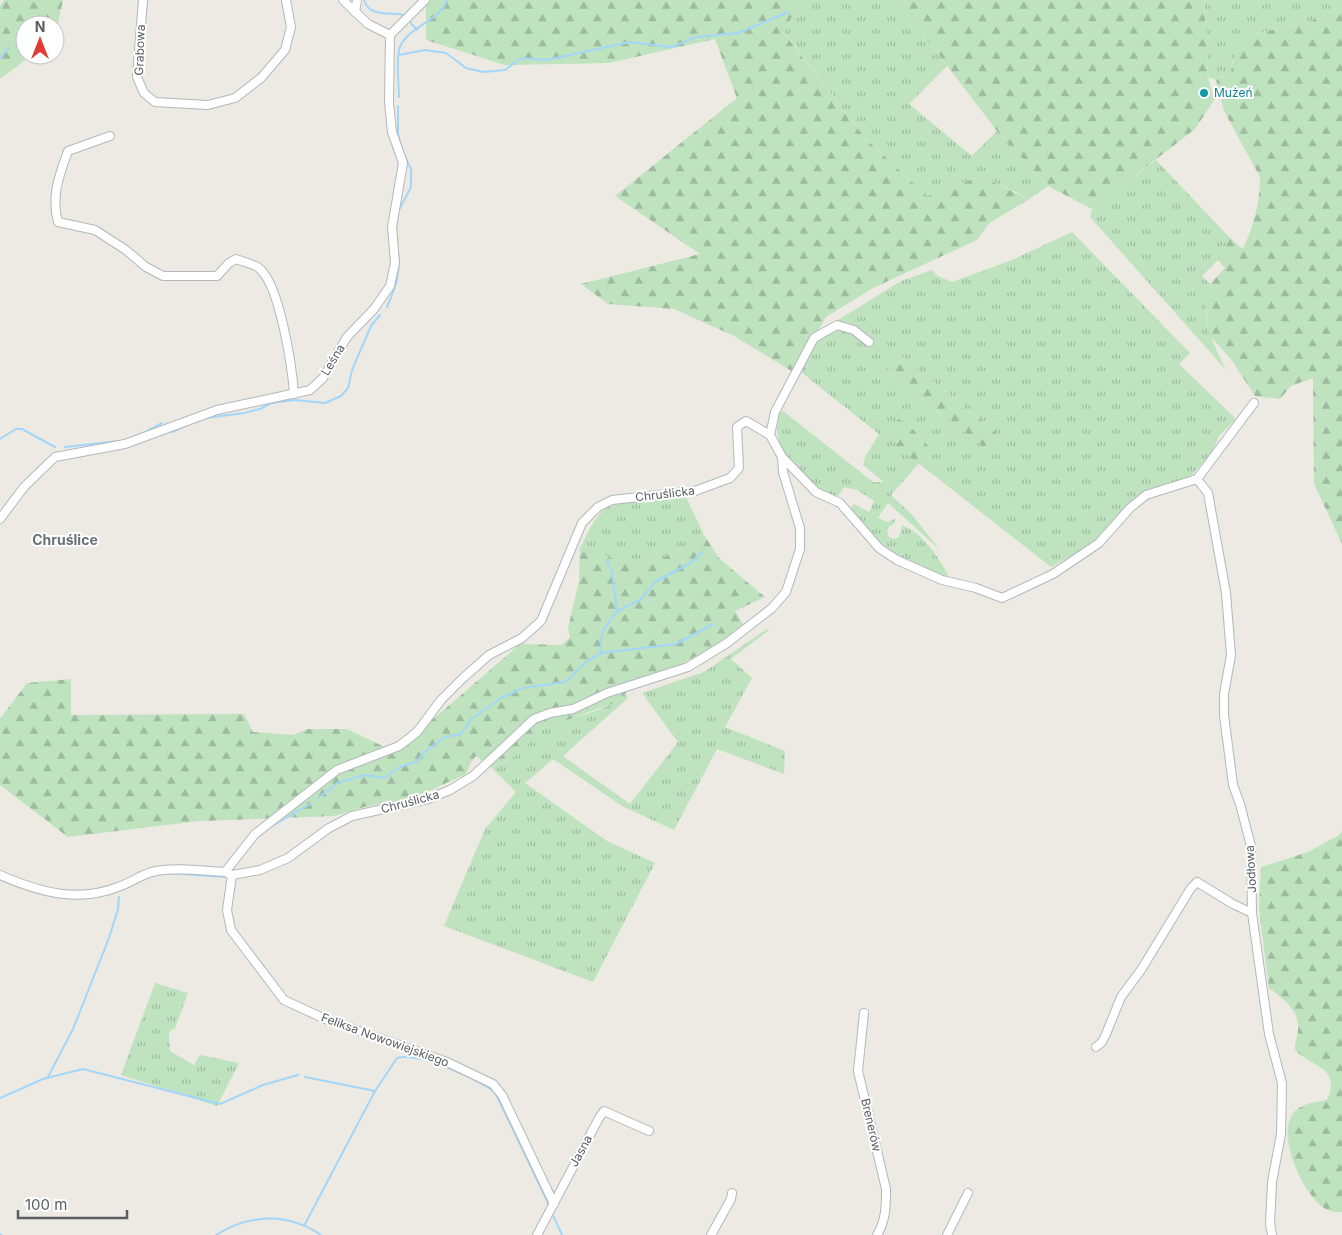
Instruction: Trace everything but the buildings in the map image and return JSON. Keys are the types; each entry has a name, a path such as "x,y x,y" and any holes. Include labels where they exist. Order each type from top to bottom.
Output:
{"street":[{"name":"Grabowa","path":"143,0 137,77 144,94 155,102 208,105 235,98 261,78 285,50 291,27 286,0"},
{"path":"343,0 368,24 387,34 425,0"},
{"path":"355,12 358,0"},
{"name":"Leśna","path":"0,519 24,487 55,457 125,444 217,410 310,390 323,378 347,337 374,309 390,286 394,263 392,227 404,164 392,132 387,34"},
{"path":"110,136 68,151 59,176 54,206 58,222 96,230 126,250 146,267 163,276 217,276 229,263 236,259 260,268 271,282 292,364 294,394"},
{"path":"770,435 775,412 814,338 837,325 854,330 869,342"},
{"path":"782,457 816,492 840,503 879,548 897,560 942,580 976,588 1002,598 1053,574 1099,543 1130,508 1146,495 1197,478 1254,403"},
{"name":"Chruślicka","path":"0,875 27,886 64,896 84,896 119,887 153,871 228,873 260,870 288,858 329,828 352,816 428,799 450,790 474,776 534,719 550,713 573,709 607,692 688,667 727,643 772,608 786,592 800,549 800,528 783,472 782,457 770,435 746,421 737,427 739,468 730,478 696,491 612,500 598,507 582,524 541,621 522,638 489,655 462,679 441,700 417,732 398,746 337,770 255,834 228,873"},
{"name":"Jodłowa","path":"1197,478 1208,493 1226,593 1232,655 1224,694 1224,715 1233,785 1251,846 1252,913 1270,1034 1282,1083 1281,1134 1272,1182 1270,1223 1272,1235"},
{"name":"Feliksa Nowowiejskiego","path":"228,873 227,910 231,930 284,1000 325,1019 448,1062 493,1084 502,1095 553,1207"},
{"path":"1096,1047 1102,1042 1121,997 1197,882 1252,913"},
{"name":"Brenerów","path":"864,1013 858,1071 886,1189 886,1208 883,1225 876,1235"},
{"name":"Jasna","path":"536,1235 604,1111 649,1131"},
{"path":"711,1235 731,1199 732,1193"},
{"path":"947,1235 968,1193"}],"green space":[{"path":"4,0 63,0 60,15 15,15 15,65 19,65 0,79 0,6"},
{"path":"426,0 802,0 783,32 866,139 927,196 981,176 1028,200 989,223 977,240 873,288 826,317 793,372 734,336 674,309 608,304 581,284 700,254 615,196 737,98 715,39 609,63 505,65 426,40"},
{"path":"802,0 891,0 909,16 947,66 909,104 972,156 997,131 1048,186 1028,200 1018,193 981,176 927,196 866,139 783,31"},
{"path":"891,0 1204,0 1208,77 1214,100 1195,129 1092,209 1048,186 997,131 909,16"},
{"path":"1204,0 1342,0 1342,7 1313,20 1246,36 1232,62 1231,71 1216,80 1208,77"},
{"path":"1342,7 1342,544 1314,484 1313,378 1291,386 1280,399 1255,396 1231,359 1209,335 1206,303 1210,284 1225,268 1218,260 1230,238 1243,249 1256,214 1260,187 1260,177 1224,111 1216,80 1231,71 1238,38 1313,20"},
{"path":"1156,160 1230,238 1218,260 1202,276 1210,284 1206,308 1209,328 1215,347 1226,370 1090,217 1092,209"},
{"path":"1072,232 1190,353 1179,364 1236,419 1219,436 1211,454 1189,478 1148,489 1122,510 1103,538 1051,567 922,466 932,450 907,423 895,446 919,463 891,495 913,516 940,550 888,503 878,518 888,522 895,519 895,523 887,531 889,537 894,539 899,537 902,526 915,532 941,562 948,575 947,579 917,565 883,544 861,523 850,509 854,504 869,512 874,501 857,490 844,487 838,496 821,492 798,471 780,445 777,430 779,413 783,411 873,482 884,482 863,465 865,457 879,434 801,372 815,344 830,325 901,281 932,270 936,275 952,282 1012,260","holes":["899,354 997,433 984,448 888,373 890,363"]},
{"path":"899,354 997,433 984,448 888,373 890,363"},
{"path":"898,419 907,423 932,450 922,466 894,446 899,441 893,426"},
{"path":"686,497 704,535 679,550 656,560 631,562 602,555 600,547 580,548 597,517 611,506 631,502"},
{"path":"704,535 719,558 765,597 735,611 743,624 720,643 672,669 642,677 616,702 543,729 519,753 493,769 476,756 466,774 416,797 364,807 335,816 199,821 68,837 0,785 0,719 27,683 71,679 71,715 244,714 253,732 293,735 308,729 347,729 395,752 520,644 562,645 570,637 568,628 579,581 580,548 600,547 603,555 618,560 644,562 656,560 679,550"},
{"path":"767,629 769,630 731,659 752,678 725,727 785,751 784,774 717,749 674,830 622,806 553,759 525,783 607,841 655,863 593,982 444,926 485,829 516,792 493,769 516,754 545,728 607,706 625,693 628,698 563,756 630,804 678,742 642,693 704,672"},
{"path":"1342,831 1342,1212 1337,1212 1324,1208 1316,1201 1300,1177 1289,1147 1289,1121 1295,1111 1314,1102 1327,1100 1331,1089 1331,1081 1323,1069 1295,1050 1298,1029 1295,1014 1288,1004 1269,988 1259,909 1261,867 1308,852 1339,835"},
{"path":"155,983 188,993 175,1028 169,1032 170,1051 194,1065 200,1055 239,1063 217,1106 121,1075"}],"waterway":[{"path":"364,0 366,5 374,11 404,16"},
{"path":"399,97 398,61 402,42 437,14 447,0"},
{"path":"399,55 425,50 446,53 466,68 483,72 505,70 521,58 546,60 630,42 672,47 696,37 738,33 789,12"},
{"path":"410,22 417,30"},
{"path":"0,58 9,48"},
{"path":"396,233 398,212 411,187 411,169 402,151 398,134 398,106"},
{"path":"387,307 397,280 399,267 398,252"},
{"path":"206,418 244,413 260,409 271,403 295,400 325,403 341,396 348,388 352,370 371,326 380,315"},
{"path":"142,434 162,423"},
{"path":"172,432 192,423"},
{"path":"0,439 16,429 22,429 55,447"},
{"path":"65,447 119,441"},
{"path":"318,798 339,782 365,775 384,778 400,767 416,762 426,751 445,737 461,734 471,719 501,698 523,688 565,682 587,661 600,654 602,632 617,611 640,600 655,582 692,562 702,552"},
{"path":"607,560 612,573 617,611"},
{"path":"601,653 676,644 713,624"},
{"path":"269,828 310,804"},
{"path":"166,873 226,877"},
{"path":"48,1077 73,1029 109,938 118,909 119,897"},
{"path":"304,1226 375,1091 397,1058 407,1057 433,1062 474,1080 495,1092 550,1207"},
{"path":"0,1098 43,1079 83,1069 220,1104 263,1085 298,1075"},
{"path":"305,1077 375,1091"},
{"path":"552,1213 562,1235"},
{"path":"216,1235 242,1223 268,1218 295,1222 321,1235"}],"place":[{"name":"Mużeń","path":"1204,93"}],"district":[{"name":"Chruślice","path":"65,540"}]}
